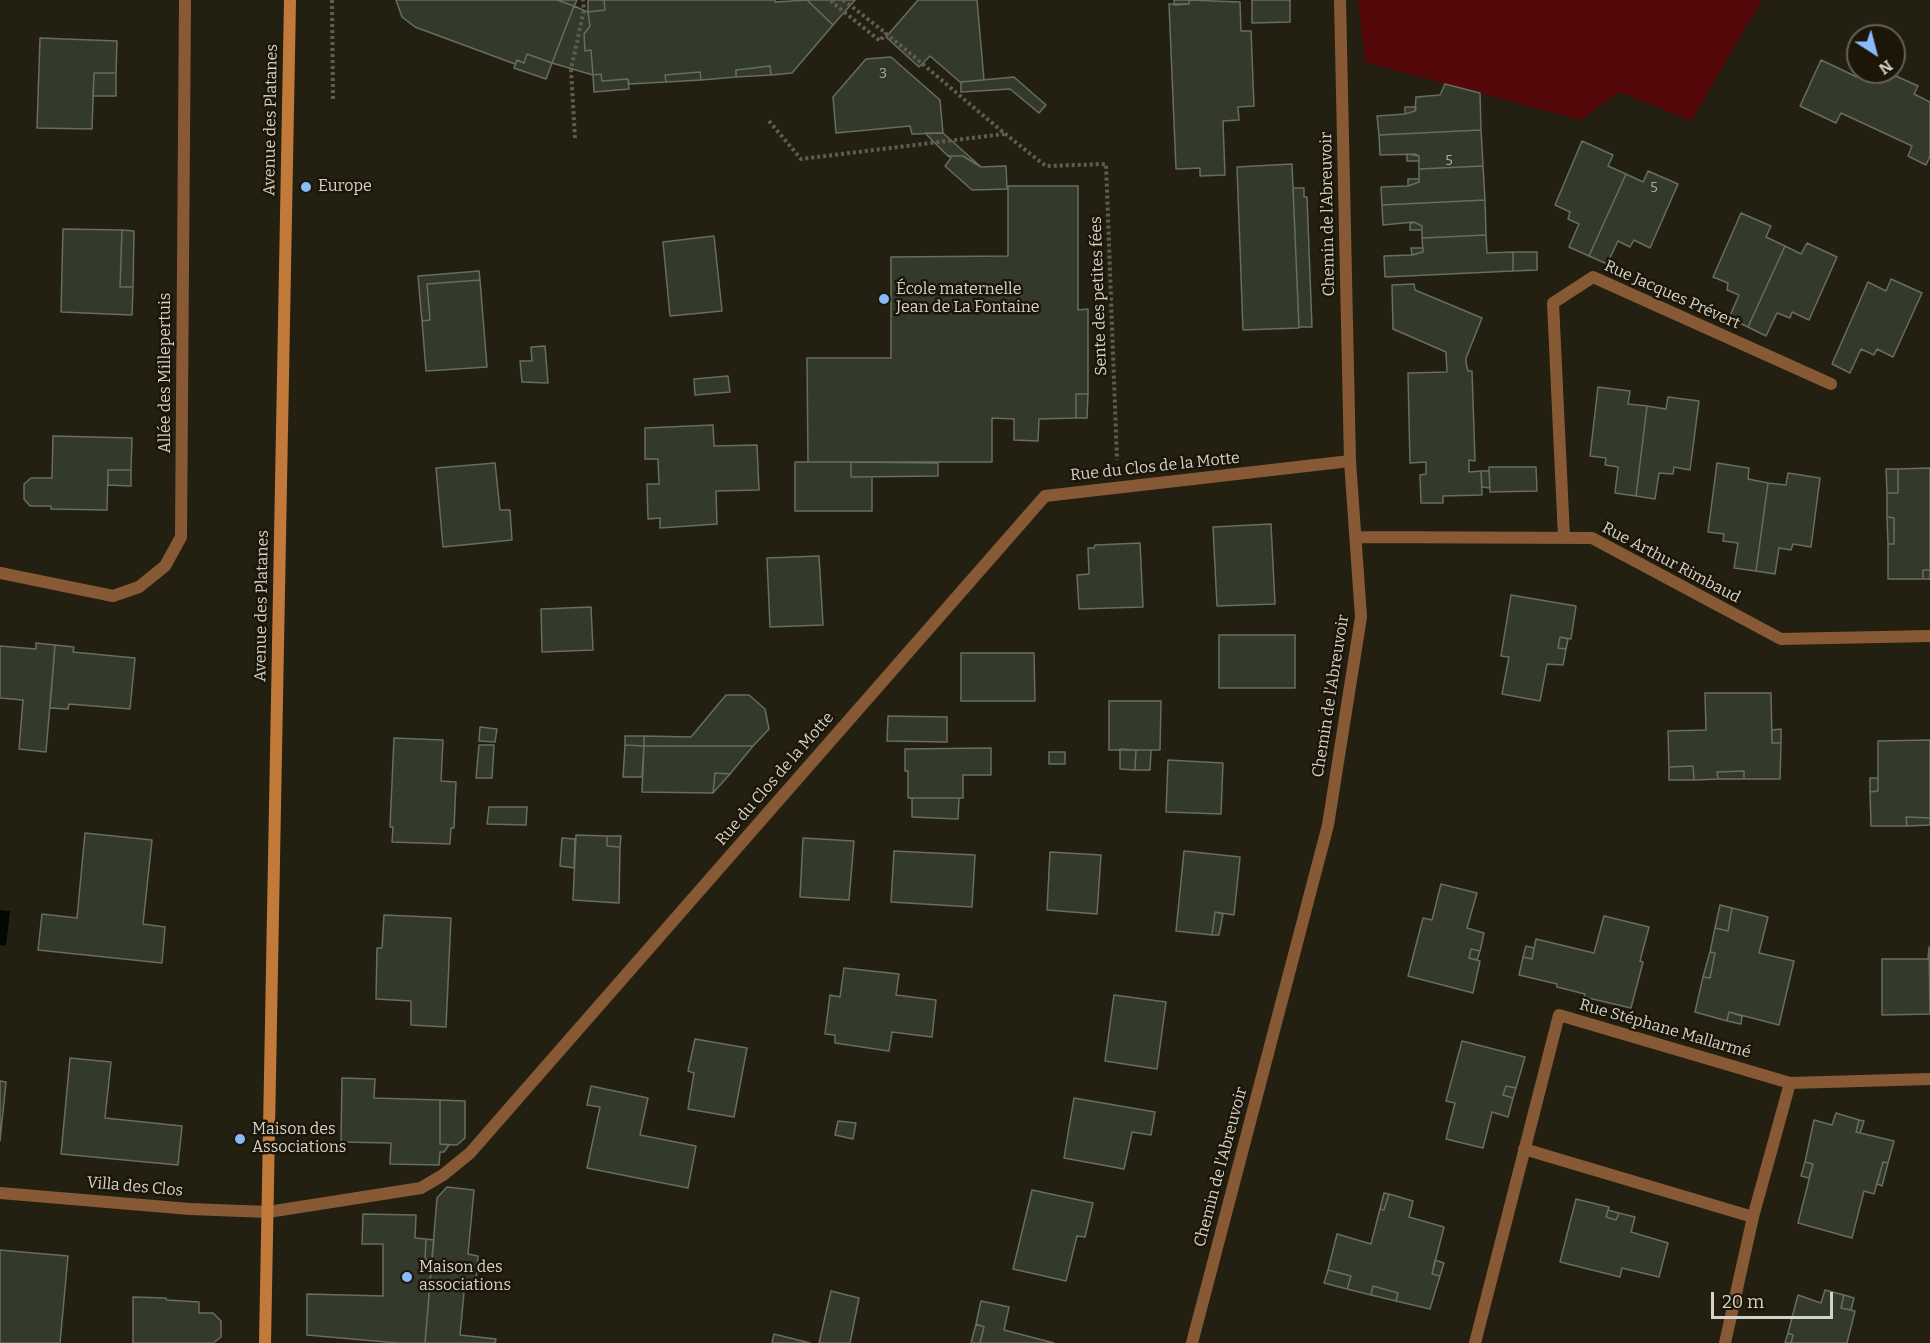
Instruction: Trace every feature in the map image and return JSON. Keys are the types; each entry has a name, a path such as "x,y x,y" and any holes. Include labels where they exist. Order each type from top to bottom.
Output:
{"street":[{"name":"Allée des Millepertuis","path":"0,573 113,596 139,587 165,566 181,537 185,0"},
{"name":"Avenue des Platanes","path":"265,1343 290,0"},
{"name":"Chemin de l'Abreuvoir","path":"1192,1343 1328,825 1361,617 1350,461 1340,0"},
{"name":"Rue Jacques Prévert","path":"1564,537 1553,303 1593,277 1831,384"},
{"name":"Rue du Clos de la Motte","path":"268,1212 421,1188 443,1175 470,1153 1045,496 1350,461"},
{"name":"Rue Arthur Rimbaud","path":"1356,537 1592,538 1781,639 1930,636"},
{"name":"Rue Stéphane Mallarmé","path":"1474,1343 1559,1015 1790,1083 1930,1079"},
{"path":"1725,1343 1753,1217 1790,1083"},
{"path":"1524,1149 1753,1217"},
{"name":"Villa des Clos","path":"0,1193 190,1209 268,1212"}],"path":[{"path":"332,0 333,99"},
{"path":"575,138 571,69 584,10 583,0"},
{"path":"833,0 832,2 880,41 884,32"},
{"path":"843,0 1004,134"},
{"path":"769,121 801,159 1004,134"},
{"name":"Sente des petites fées","path":"1004,134 1046,166 1106,164 1118,488"}],"shaded area":[{"path":"1358,0 1762,0 1691,121 1620,92 1580,120 1365,62"},
{"path":"0,910 10,911 6,946 0,945"}],"building":[{"path":"396,0 557,0 574,6 552,63 527,54 524,63 517,60 515,64 415,27 402,17"},
{"path":"557,0 577,0 574,6"},
{"path":"588,0 604,0 605,10 588,12"},
{"path":"604,0 775,0 775,2 807,0 833,25 792,73 771,75 770,66 736,70 736,77 701,80 700,72 665,75 666,82 629,84 628,79 602,81 601,74 593,75 591,50 585,51 584,34 590,26 588,12 605,10"},
{"path":"807,0 855,0 833,25"},
{"path":"918,0 977,0 984,80 960,82 930,56 919,67 886,37"},
{"path":"1174,0 1189,0 1189,4 1174,5"},
{"path":"1189,0 1240,2 1241,31 1251,31 1254,106 1238,107 1239,120 1223,121 1225,175 1200,176 1200,168 1176,169 1169,4 1189,4"},
{"path":"1252,0 1290,0 1290,22 1252,23"},
{"path":"574,6 588,12 590,26 584,34 585,51 591,50 593,75 552,63"},
{"path":"40,38 117,41 116,73 94,73 92,129 37,128"},
{"path":"527,54 552,63 546,79 514,68 517,60 524,63"},
{"path":"891,57 940,100 943,133 912,134 910,126 836,133 833,97 866,59"},
{"path":"1821,60 1846,72 1846,84 1906,84 1906,81 1918,86 1914,94 1930,102 1930,156 1926,165 1908,156 1912,146 1841,113 1836,123 1800,106"},
{"path":"770,66 771,75 736,77 736,70"},
{"path":"700,72 701,80 666,82 665,75"},
{"path":"94,73 116,73 116,96 93,96"},
{"path":"601,74 602,81 628,79 629,89 594,92 593,75"},
{"path":"1014,77 1046,105 1039,113 1010,89 961,92 961,82"},
{"path":"1445,84 1480,93 1481,130 1379,135 1377,116 1415,111 1416,97 1440,95"},
{"path":"1405,107 1416,107 1415,111 1405,114"},
{"path":"1481,130 1483,166 1419,169 1419,156 1415,154 1380,155 1379,135"},
{"path":"925,133 943,133 981,167 963,156 948,156"},
{"path":"1582,141 1613,155 1608,166 1626,174 1589,256 1569,247 1579,224 1568,219 1570,212 1555,205"},
{"path":"1407,154 1419,156 1419,161 1407,161"},
{"path":"948,156 963,156 981,167 1006,166 1007,189 972,190 945,166 951,158"},
{"path":"1292,164 1299,328 1243,330 1237,167"},
{"path":"1483,166 1485,200 1382,205 1381,187 1408,186 1419,182 1419,169"},
{"path":"1648,171 1678,184 1650,248 1634,240 1630,247 1618,241 1607,264 1589,256 1626,174 1643,182"},
{"path":"1408,179 1419,179 1419,182 1408,186"},
{"path":"1008,186 1078,186 1078,310 1088,309 1088,394 1076,394 1076,418 1039,419 1038,441 1014,440 1014,419 992,418 992,462 808,462 807,358 891,358 891,257 1008,256"},
{"path":"1293,188 1304,188 1304,197 1307,197 1312,327 1299,327"},
{"path":"1485,200 1486,235 1422,238 1422,226 1414,222 1383,225 1382,205"},
{"path":"1741,213 1771,226 1766,237 1785,246 1748,327 1729,318 1739,295 1727,290 1728,283 1713,277"},
{"path":"1414,222 1422,226 1422,230 1410,230 1410,224"},
{"path":"63,229 122,230 120,287 133,287 132,315 61,312"},
{"path":"122,230 134,231 133,287 120,287"},
{"path":"1486,235 1487,253 1513,252 1513,271 1385,277 1384,256 1412,255 1423,252 1422,238"},
{"path":"714,236 722,311 670,316 663,242"},
{"path":"1807,243 1837,257 1809,320 1792,312 1790,318 1777,313 1766,336 1748,327 1785,246 1801,254"},
{"path":"1411,248 1423,248 1423,252 1412,255"},
{"path":"1513,252 1537,252 1537,270 1513,271"},
{"path":"479,271 480,280 427,284 430,320 422,321 418,276"},
{"path":"1891,279 1922,293 1893,357 1877,349 1874,355 1861,349 1850,373 1832,364 1868,282 1886,291"},
{"path":"480,280 487,367 426,371 422,321 430,320 427,284"},
{"path":"1414,284 1415,290 1482,318 1466,363 1468,371 1472,371 1475,461 1469,460 1469,472 1481,471 1482,495 1443,496 1443,503 1421,503 1420,475 1426,474 1426,462 1410,463 1408,373 1447,372 1446,352 1393,329 1392,285"},
{"path":"545,346 548,383 522,382 520,361 532,361 531,347"},
{"path":"728,376 730,392 695,395 694,379"},
{"path":"1598,387 1630,391 1628,404 1647,406 1636,496 1615,493 1618,467 1605,465 1606,458 1590,456"},
{"path":"1076,394 1088,394 1087,418 1076,418"},
{"path":"1668,397 1699,401 1690,470 1674,467 1673,474 1659,473 1655,499 1636,496 1647,406 1666,409"},
{"path":"713,425 714,446 757,445 759,490 716,491 717,524 660,528 660,518 648,519 647,484 659,484 658,459 645,459 645,428"},
{"path":"53,436 132,438 131,470 108,470 107,510 51,509 51,506 30,506 24,499 24,484 31,478 52,478"},
{"path":"795,462 851,462 851,477 872,477 872,511 795,511"},
{"path":"851,462 938,463 938,476 851,477"},
{"path":"495,463 500,510 510,510 512,540 443,547 436,468"},
{"path":"1717,463 1749,468 1748,479 1768,483 1756,571 1734,568 1738,543 1723,541 1724,534 1708,532"},
{"path":"1489,467 1536,467 1537,491 1490,492"},
{"path":"1930,468 1930,570 1923,570 1923,579 1888,579 1888,544 1894,544 1894,518 1887,517 1887,493 1898,493 1898,469"},
{"path":"1886,469 1898,469 1898,493 1887,493"},
{"path":"108,470 131,470 131,486 108,485"},
{"path":"1481,471 1489,471 1490,488 1482,487"},
{"path":"1788,473 1820,478 1811,547 1793,544 1791,550 1779,548 1775,574 1756,571 1768,483 1786,485"},
{"path":"1887,517 1894,518 1894,544 1888,544"},
{"path":"1271,524 1275,604 1217,606 1213,527"},
{"path":"1140,543 1143,607 1079,609 1077,575 1089,574 1088,548 1094,548 1095,545"},
{"path":"819,556 823,625 770,627 767,558"},
{"path":"1923,570 1930,570 1930,579 1923,579"},
{"path":"1511,595 1576,606 1571,639 1560,637 1558,648 1566,649 1563,665 1547,664 1540,701 1502,694 1509,657 1501,656"},
{"path":"591,607 593,650 542,652 541,609"},
{"path":"1219,635 1295,635 1295,688 1219,688"},
{"path":"1560,637 1568,639 1566,649 1558,648"},
{"path":"36,643 55,645 46,752 19,749 23,700 0,698 0,646 36,649"},
{"path":"55,645 74,647 73,652 135,658 130,709 69,704 68,709 50,708"},
{"path":"961,653 1034,653 1035,701 961,701"},
{"path":"1705,693 1771,693 1772,743 1781,743 1780,779 1744,779 1744,771 1717,772 1718,779 1694,780 1693,766 1669,767 1668,731 1706,730"},
{"path":"726,695 749,695 765,709 769,729 753,746 644,746 644,736 691,737"},
{"path":"1109,701 1161,701 1160,750 1109,750"},
{"path":"888,716 947,717 947,742 887,741"},
{"path":"480,727 497,729 495,742 479,741"},
{"path":"1781,729 1781,743 1772,743 1772,730"},
{"path":"625,736 644,736 644,746 625,745"},
{"path":"394,738 443,740 441,781 456,782 454,828 451,828 450,844 392,842 393,827 390,827"},
{"path":"1930,740 1930,818 1906,817 1907,826 1871,826 1870,792 1878,791 1878,741"},
{"path":"479,745 494,745 492,778 476,778"},
{"path":"625,745 644,746 642,777 623,777"},
{"path":"644,746 753,746 730,774 715,773 713,793 642,792"},
{"path":"991,748 991,775 963,775 963,798 908,798 905,749"},
{"path":"1120,749 1136,750 1135,770 1120,769"},
{"path":"1136,750 1151,750 1150,770 1135,770"},
{"path":"1049,752 1065,752 1065,764 1049,764"},
{"path":"1168,760 1223,763 1221,814 1166,812"},
{"path":"1693,766 1694,780 1669,780 1669,767"},
{"path":"1744,771 1744,779 1718,779 1717,772"},
{"path":"715,773 730,774 713,793"},
{"path":"1870,778 1878,778 1878,791 1870,792"},
{"path":"912,798 959,798 958,819 912,817"},
{"path":"489,807 527,807 526,825 487,824"},
{"path":"1906,817 1930,818 1930,825 1907,826"},
{"path":"85,833 152,840 143,924 165,927 162,963 38,950 42,914 77,918"},
{"path":"576,835 607,836 607,846 620,847 619,903 573,900"},
{"path":"607,836 621,836 620,847 607,846"},
{"path":"562,838 575,839 574,868 560,866"},
{"path":"803,838 854,841 849,900 800,897"},
{"path":"894,851 975,855 972,907 891,902"},
{"path":"1184,851 1240,857 1234,915 1215,912 1212,935 1176,931"},
{"path":"1050,852 1101,855 1097,914 1047,910"},
{"path":"1441,884 1477,893 1467,928 1484,933 1480,951 1471,949 1469,958 1480,961 1473,993 1408,976 1423,918 1432,920"},
{"path":"1720,905 1732,908 1728,931 1715,928"},
{"path":"1732,908 1768,917 1759,953 1794,961 1779,1025 1729,1012 1727,1021 1695,1012 1703,977 1710,978 1715,953 1710,952 1715,928 1728,931"},
{"path":"1215,912 1223,914 1219,935 1212,935"},
{"path":"384,915 451,918 446,1027 411,1025 411,1001 376,999 377,948 382,948"},
{"path":"1604,916 1649,927 1631,1008 1584,997 1585,994 1557,987 1557,984 1519,975 1523,957 1532,959 1536,939 1594,953"},
{"path":"1526,946 1534,948 1532,959 1523,957"},
{"path":"1929,947 1930,1014 1882,1015 1882,959 1928,959"},
{"path":"1471,949 1480,951 1477,960 1469,958"},
{"path":"1710,952 1715,953 1710,978 1703,977"},
{"path":"844,968 899,974 896,995 936,1000 932,1037 892,1032 889,1051 835,1043 835,1035 825,1034 830,995 840,997"},
{"path":"1114,995 1166,1002 1157,1069 1105,1061"},
{"path":"1729,1012 1742,1016 1741,1024 1727,1021"},
{"path":"695,1039 747,1048 734,1117 688,1109 694,1073 688,1071"},
{"path":"1462,1041 1525,1057 1516,1088 1506,1086 1503,1095 1513,1098 1508,1117 1492,1112 1483,1148 1446,1139 1455,1103 1446,1101"},
{"path":"70,1058 111,1062 105,1118 182,1126 178,1165 61,1154"},
{"path":"342,1078 375,1079 374,1098 440,1100 440,1144 449,1145 444,1152 440,1152 439,1165 390,1164 391,1143 341,1142"},
{"path":"0,1081 6,1082 0,1141"},
{"path":"591,1086 648,1098 640,1135 696,1146 688,1188 587,1168 600,1107 587,1105"},
{"path":"1506,1086 1516,1088 1513,1098 1503,1095"},
{"path":"1074,1098 1155,1112 1151,1135 1132,1132 1124,1169 1064,1158"},
{"path":"440,1100 465,1101 465,1138 457,1145 440,1144"},
{"path":"1836,1113 1859,1120 1856,1132 1894,1141 1888,1163 1883,1162 1874,1194 1864,1191 1852,1238 1798,1223 1813,1164 1805,1162 1814,1120 1832,1125"},
{"path":"1859,1120 1864,1121 1860,1133 1856,1132"},
{"path":"838,1121 856,1123 853,1139 835,1135"},
{"path":"1805,1162 1813,1164 1809,1178 1801,1176"},
{"path":"1883,1162 1888,1163 1882,1186 1877,1184"},
{"path":"447,1187 474,1190 468,1254 478,1256 476,1282 465,1282 460,1335 496,1339 495,1343 425,1343 437,1198"},
{"path":"1032,1190 1093,1203 1085,1237 1077,1236 1066,1281 1013,1269"},
{"path":"1384,1193 1389,1194 1384,1210 1380,1209"},
{"path":"1389,1194 1413,1201 1409,1217 1444,1227 1432,1274 1440,1276 1430,1309 1396,1301 1398,1293 1373,1286 1371,1295 1347,1289 1351,1276 1328,1270 1337,1234 1371,1244 1380,1209 1384,1210"},
{"path":"1576,1199 1609,1207 1606,1217 1616,1220 1619,1213 1635,1217 1631,1232 1668,1243 1659,1277 1622,1268 1620,1277 1560,1262"},
{"path":"1608,1210 1619,1213 1616,1220 1606,1217"},
{"name":"Maison des associations","path":"363,1214 416,1215 415,1238 426,1239 425,1259 432,1260 425,1343 397,1343 307,1335 307,1294 383,1296 383,1244 362,1244"},
{"path":"426,1239 434,1240 432,1260 425,1259"},
{"path":"0,1250 68,1256 60,1343 0,1343"},
{"path":"1435,1260 1444,1263 1440,1276 1432,1274"},
{"path":"1328,1270 1351,1276 1347,1289 1324,1283"},
{"path":"1373,1286 1398,1293 1396,1301 1371,1295"},
{"path":"1825,1290 1844,1295 1841,1308 1855,1311 1847,1343 1791,1343 1793,1335 1788,1333 1798,1295 1821,1303"},
{"path":"831,1291 859,1298 850,1343 819,1343"},
{"path":"1844,1295 1854,1298 1851,1310 1841,1308"},
{"path":"133,1297 199,1302 199,1313 213,1313 221,1321 221,1337 213,1343 133,1343"},
{"path":"981,1301 1009,1307 1004,1330 1054,1343 980,1343 984,1327 976,1324"},
{"path":"976,1324 984,1327 980,1343 971,1343"},
{"path":"1788,1333 1793,1335 1791,1343 1785,1343"},
{"path":"774,1334 810,1343 772,1343"}],"place":[{"name":"Europe","path":"306,187"},
{"name":"École maternelle Jean de La Fontaine","path":"884,299"},
{"name":"Maison des Associations","path":"240,1139"},
{"name":"Maison des associations","path":"407,1277"}]}
